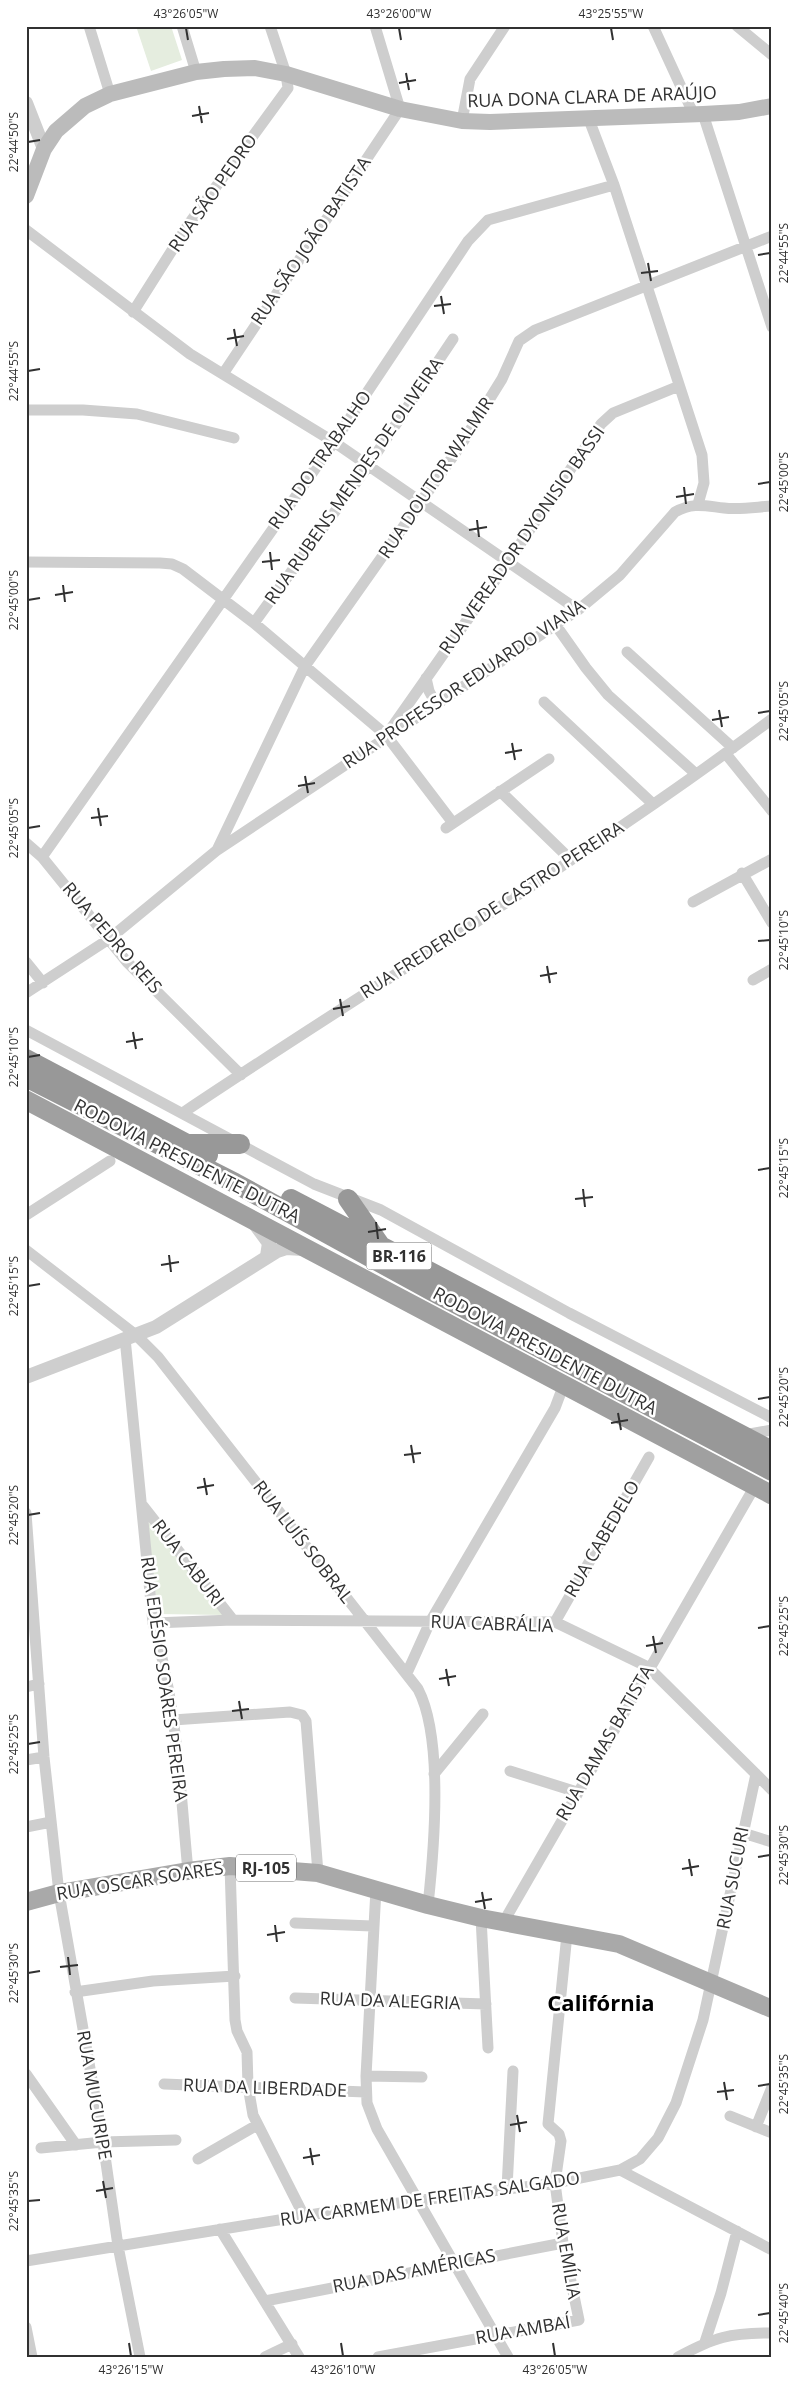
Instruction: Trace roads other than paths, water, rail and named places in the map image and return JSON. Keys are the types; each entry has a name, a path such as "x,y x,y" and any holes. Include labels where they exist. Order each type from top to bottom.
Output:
{"highway":[{"name":"RODOVIA PRESIDENTE DUTRA","path":"26,1058 509,1315 772,1451"},
{"name":"RODOVIA PRESIDENTE DUTRA","path":"26,1077 235,1183 423,1286 772,1472"},
{"name":"BR-116","path":"26,1100 772,1495"},
{"path":"187,1144 240,1144"},
{"path":"348,1199 381,1246"}],"main road":[{"name":"RUA DONA CLARA DE ARAÚJO","path":"26,196 44,149 56,131 85,106 110,94 196,72 239,67 286,74 400,109 462,121 490,122 699,114 739,112 772,106"},
{"name":"RUA OSCAR SOARES","path":"26,1902 59,1893 188,1871 230,1866 318,1873 428,1905 481,1918 567,1934 637,1950 772,2009"}],"street":[{"path":"90,26 110,94"},
{"path":"182,26 196,72"},
{"path":"270,26 286,74"},
{"path":"375,26 400,109"},
{"path":"462,121 470,79 505,26"},
{"path":"653,26 699,114 772,326"},
{"path":"737,26 772,55"},
{"name":"RUA SÃO PEDRO","path":"133,312 188,225 288,88 286,74"},
{"path":"26,103 44,149"},
{"name":"RUA SÃO JOÃO BATISTA","path":"223,374 400,109"},
{"path":"588,117 614,185 702,456 704,483 698,504 724,508 772,506"},
{"name":"RUA DO TRABALHO","path":"32,851 222,598 334,442 448,268 483,224 488,220 614,185"},
{"path":"26,230 190,354 334,442 578,610"},
{"name":"RUA DOUTOR WALMIR","path":"216,851 306,666 461,445 502,379 514,350 526,334 772,236"},
{"name":"RUA RUBENS MENDES DE OLIVEIRA","path":"254,623 368,466 453,339"},
{"name":"RUA VEREADOR DYONISIO BASSI","path":"386,735 508,562 606,418 624,408 679,386"},
{"path":"26,410 84,410 137,414 234,438"},
{"name":"RUA PROFESSOR EDUARDO VIANA","path":"26,994 109,939 216,851 386,735 578,610 625,570 671,516 684,507 698,504"},
{"path":"26,562 172,564 183,569 254,623 386,735 450,826 549,759"},
{"path":"555,624 608,695 696,774"},
{"path":"627,652 729,751 772,810"},
{"path":"426,678 429,691 436,704"},
{"path":"544,702 652,804"},
{"name":"RUA FREDERICO DE CASTRO PEREIRA","path":"184,1112 570,860 729,751 772,719"},
{"path":"500,791 570,860"},
{"name":"RUA PEDRO REIS","path":"32,851 127,962 241,1075"},
{"path":"693,902 772,859"},
{"path":"742,874 772,923"},
{"path":"26,962 43,983"},
{"path":"753,980 772,969"},
{"path":"26,1030 184,1112 314,1184 348,1199 381,1210 569,1313 770,1417"},
{"path":"26,1214 110,1161"},
{"path":"244,1215 266,1237 269,1247 267,1256"},
{"path":"26,1378 156,1327 267,1256 286,1248 309,1249"},
{"name":"RUA LUÍS SOBRAL","path":"26,1250 130,1337 158,1357 407,1673 424,1700 434,1774 434,1854 428,1905"},
{"name":"RUA EDÉSIO SOARES PEREIRA","path":"130,1337 153,1623 162,1657 173,1720 188,1871"},
{"path":"407,1673 430,1622 555,1408 564,1384"},
{"path":"743,1435 772,1430"},
{"name":"RUA CABEDELO","path":"555,1622 649,1457"},
{"name":"RUA DAMAS BATISTA","path":"503,1923 648,1668 755,1486"},
{"name":"RUA CABURI","path":"143,1506 233,1620"},
{"name":"RUA MUCURIPE","path":"26,1513 44,1757 59,1893 103,2142 118,2246 140,2357"},
{"name":"RUA CABRÁLIA","path":"153,1623 233,1620 555,1622 648,1668 718,1734 772,1790"},
{"path":"26,1687 39,1684"},
{"path":"173,1720 290,1712 302,1715 306,1721 311,1768 318,1873"},
{"path":"434,1774 483,1714"},
{"path":"26,1760 44,1757"},
{"path":"510,1771 578,1792"},
{"name":"RUA SUCURI","path":"712,1983 756,1774"},
{"path":"26,1827 51,1822"},
{"path":"743,1833 772,1842"},
{"path":"230,1866 236,2026 247,2052 248,2086 257,2125 304,2216"},
{"path":"376,1889 372,1926 365,2092 367,2103 377,2129 508,2357"},
{"path":"481,1918 488,2048"},
{"path":"295,1923 372,1926"},
{"name":"RUA EMÍLIA","path":"567,1934 548,2119 550,2127 559,2134 561,2141 555,2182 563,2243 579,2320"},
{"path":"76,1992 152,1981 235,1976"},
{"name":"RUA CARMEM DE FREITAS SALGADO","path":"26,2261 304,2216 555,2182 620,2170 646,2154 670,2117 686,2072 712,1983"},
{"name":"RUA DA ALEGRIA","path":"294,1998 486,2004"},
{"path":"507,2188 513,2071"},
{"path":"26,2074 76,2145"},
{"path":"366,2076 422,2077"},
{"name":"RUA DA LIBERDADE","path":"164,2084 365,2092"},
{"path":"756,2127 772,2087"},
{"path":"730,2116 772,2133"},
{"path":"198,2159 257,2125"},
{"path":"41,2148 103,2142 176,2140"},
{"path":"620,2170 772,2250"},
{"path":"220,2230 299,2357"},
{"path":"705,2342 721,2293 737,2231"},
{"name":"RUA DAS AMÉRICAS","path":"265,2301 563,2243"},
{"name":"RUA AMBAÍ","path":"378,2357 579,2320"},
{"path":"26,2326 32,2357"},
{"path":"678,2357 705,2342 736,2334 772,2333"},
{"path":"265,2357 292,2344"}],"district":[{"name":"Califórnia","path":"601,2003"}]}
